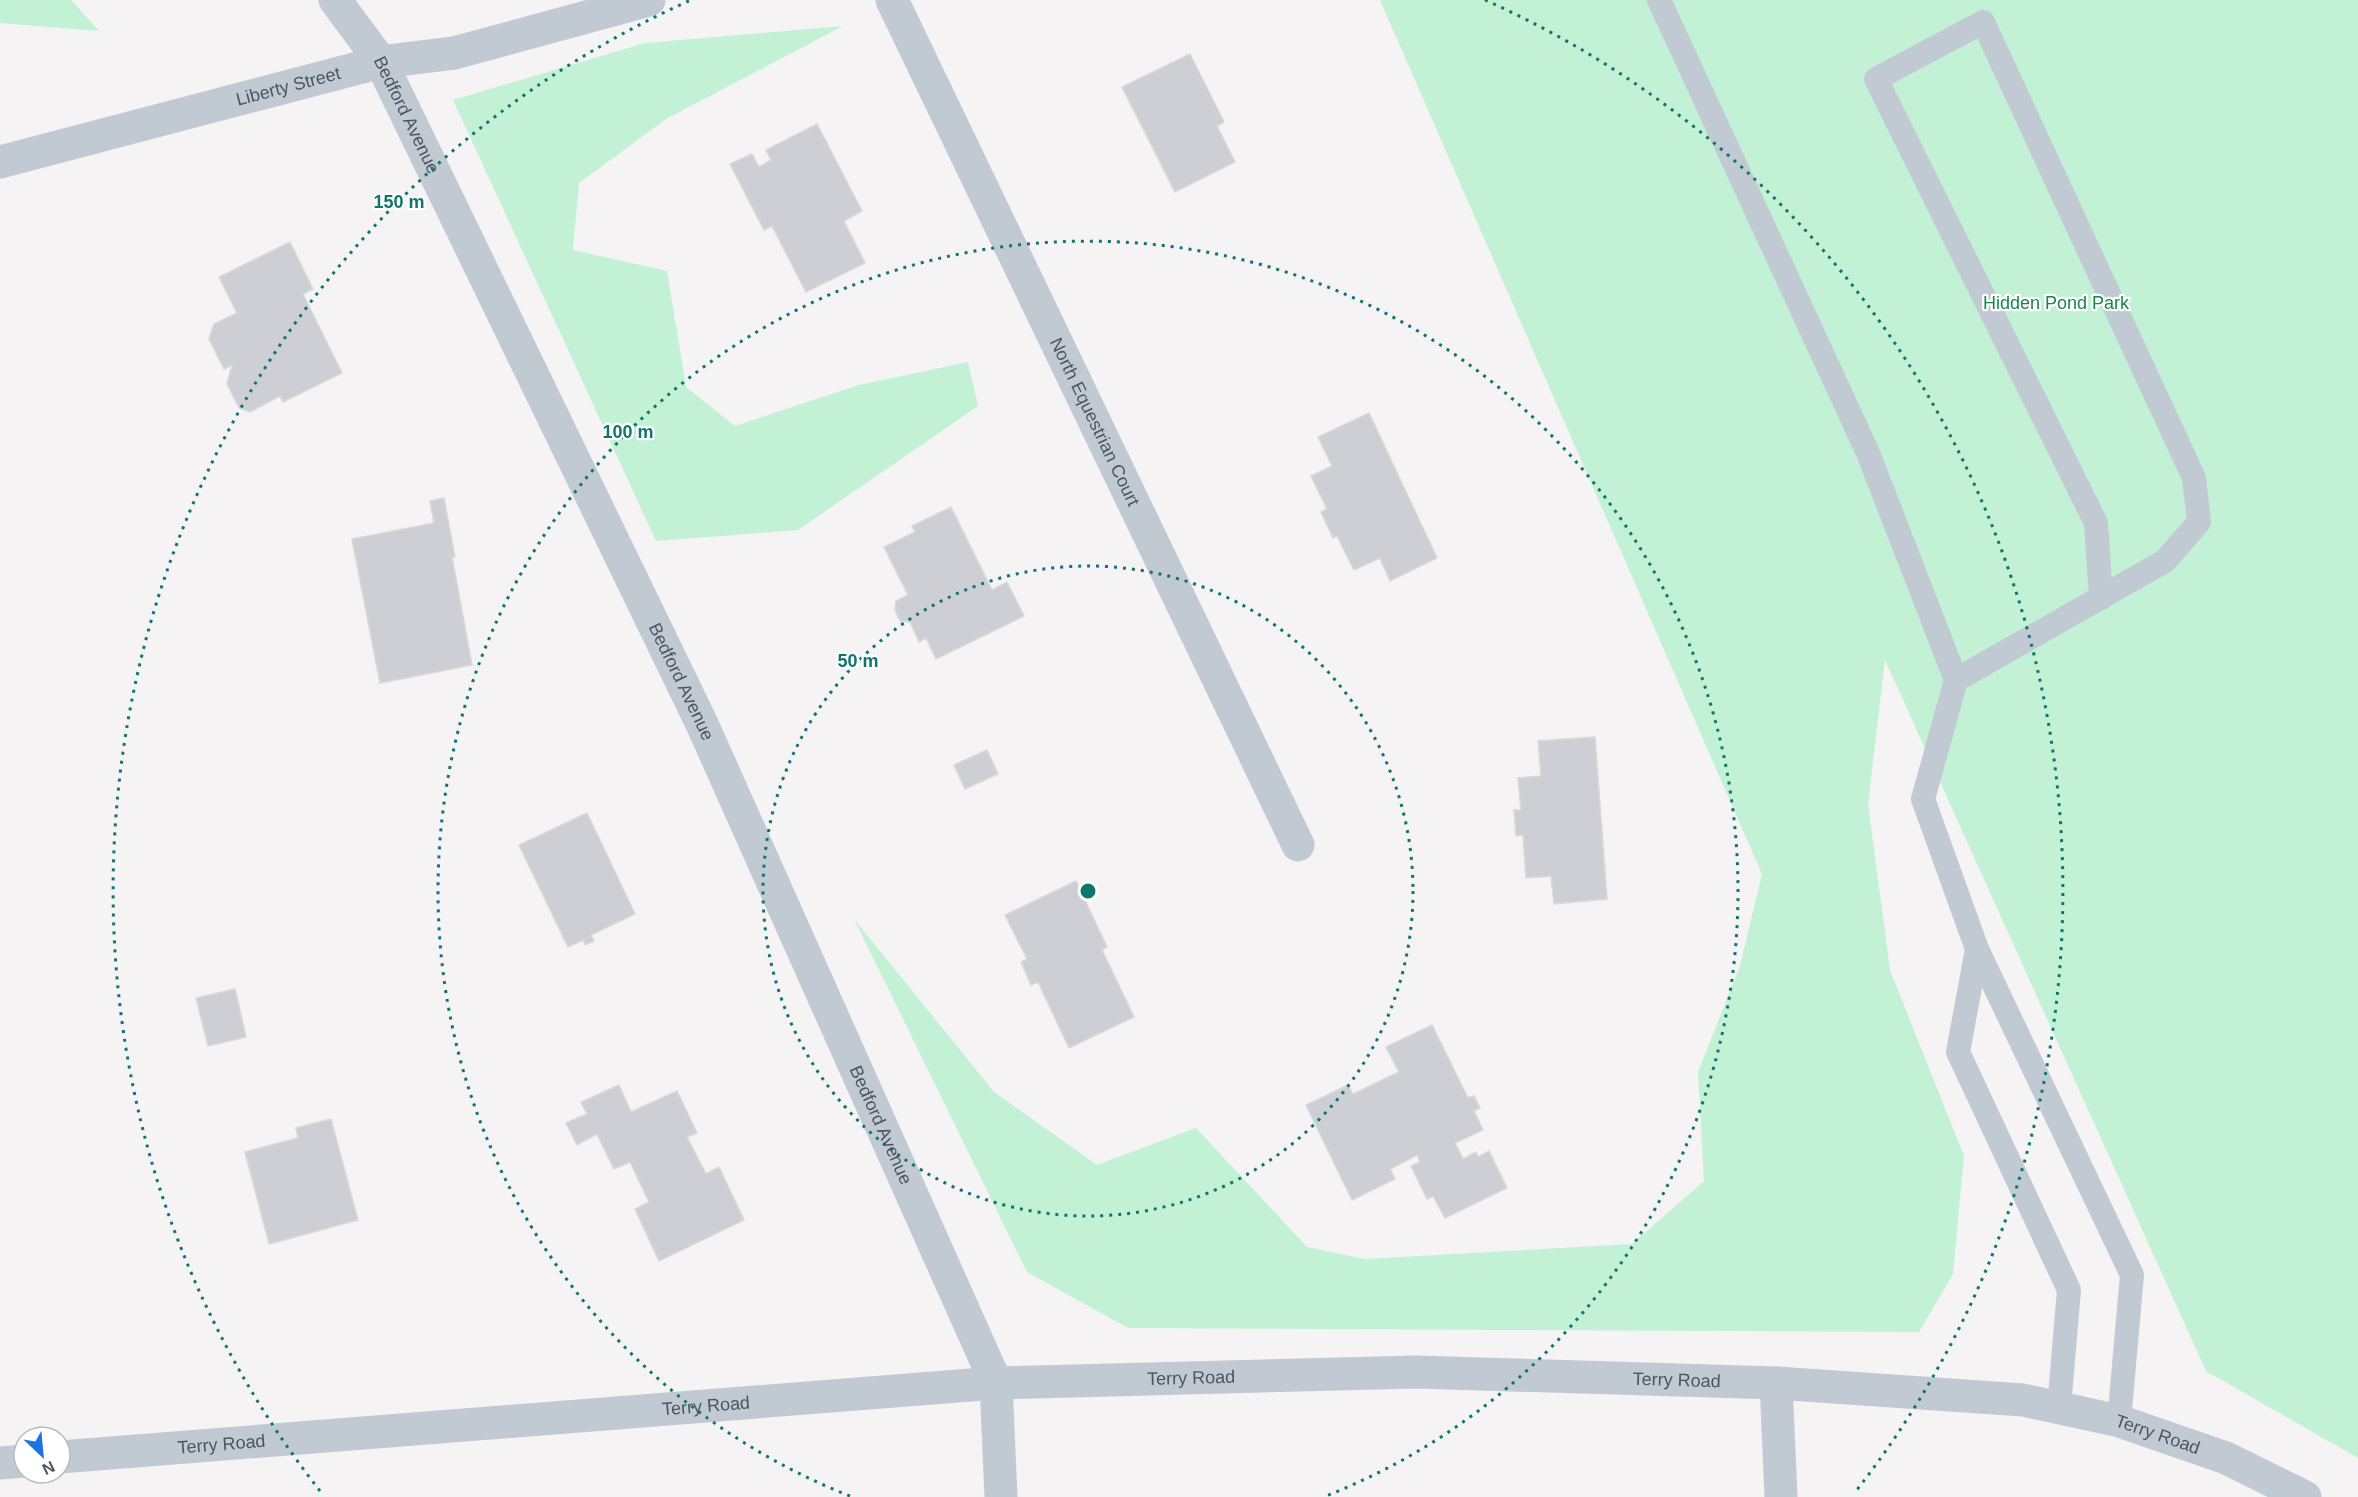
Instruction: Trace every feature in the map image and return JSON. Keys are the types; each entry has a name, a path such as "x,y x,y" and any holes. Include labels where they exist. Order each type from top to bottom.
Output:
{"street":[{"name":"Bedford Avenue","path":"335,0 381,62 702,724 996,1383"},
{"name":"Liberty Street","path":"0,162 381,62 454,52 649,0"},
{"name":"North Equestrian Court","path":"892,0 1298,845"},
{"name":"Terry Road","path":"72,1456 996,1383 1415,1372 1776,1383 2023,1400 2119,1421 2226,1458 2305,1497"},
{"path":"996,1383 1001,1497"},
{"path":"1776,1383 1781,1497"}],"lane":[{"path":"1659,0 1868,453 1956,680 1923,799 1977,949 2132,1275 2119,1421"},
{"path":"1956,680 2101,598 2165,561 2199,522 2194,478 1983,22 1876,80 2096,523 2101,598"},
{"path":"1977,949 1958,1052 2069,1290 2059,1408"}],"green space":[{"path":"0,0 71,0 99,31 0,23"},
{"name":"Hidden Pond Park","path":"1380,0 2358,0 2358,1458 2206,1371 1885,660 1868,804 1890,970 1964,1156 1953,1274 1919,1332 1128,1328 1027,1272 854,919 994,1092 1097,1165 1196,1128 1307,1247 1365,1259 1632,1244 1704,1181 1698,1072 1740,966 1762,874"},
{"path":"843,26 666,119 579,183 573,250 667,271 686,387 735,426 859,385 968,362 978,406 798,530 656,541 453,100 645,43"}],"building":[{"path":"1190,54 1224,122 1217,126 1235,162 1175,192 1122,87"},
{"path":"817,124 862,211 844,221 865,263 806,292 772,226 764,230 730,164 752,154 759,167 771,160 766,150"},
{"path":"290,242 313,289 303,294 342,373 283,402 280,396 250,412 239,408 227,384 232,365 224,369 209,339 214,324 237,313 219,277"},
{"path":"1369,413 1437,558 1390,581 1380,558 1354,570 1337,536 1333,538 1321,512 1327,509 1311,476 1332,466 1318,437"},
{"path":"444,498 455,557 452,557 472,665 380,683 352,539 434,523 430,501"},
{"path":"951,507 992,590 1007,582 1024,616 936,659 926,638 919,642 910,622 900,621 895,610 896,601 908,595 884,547 915,532 912,526"},
{"path":"1595,737 1607,899 1554,904 1551,876 1526,878 1523,835 1516,836 1514,810 1521,810 1518,778 1541,776 1538,741"},
{"path":"987,750 998,774 965,789 954,765"},
{"path":"587,813 635,914 591,935 594,941 585,945 583,940 568,947 519,845"},
{"path":"1076,881 1107,947 1102,950 1134,1017 1069,1048 1038,982 1031,985 1021,962 1027,959 1005,915"},
{"path":"235,989 246,1037 208,1046 196,998"},
{"path":"1432,1025 1468,1098 1474,1096 1480,1108 1474,1111 1483,1130 1455,1143 1463,1159 1476,1152 1478,1157 1489,1151 1507,1188 1445,1218 1433,1196 1427,1199 1411,1166 1420,1162 1417,1155 1390,1169 1395,1179 1352,1200 1306,1105 1348,1085 1353,1094 1399,1072 1386,1047"},
{"path":"619,1085 631,1112 677,1091 697,1133 687,1137 706,1174 719,1167 744,1220 659,1261 635,1209 649,1202 630,1162 614,1169 597,1134 577,1145 566,1123 587,1114 581,1102"},
{"path":"331,1119 358,1220 269,1244 245,1152 298,1138 296,1128"}]}
